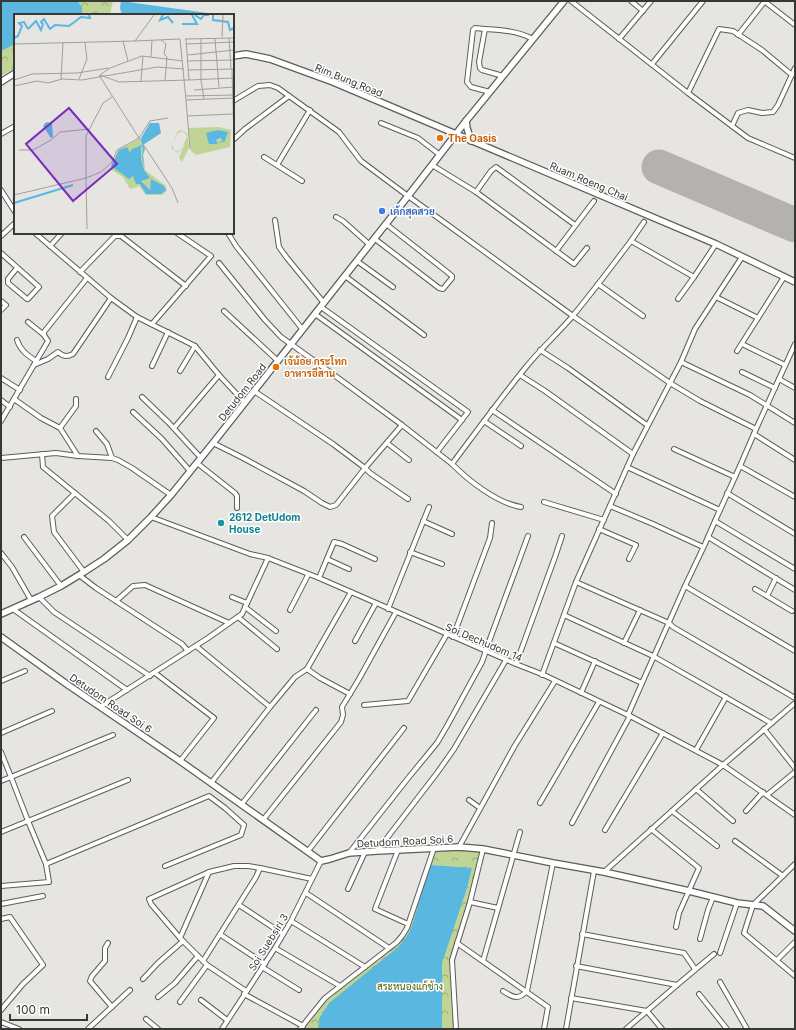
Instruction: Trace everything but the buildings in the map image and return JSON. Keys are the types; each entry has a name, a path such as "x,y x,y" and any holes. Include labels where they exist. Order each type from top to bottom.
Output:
{"street":[{"name":"Detudom Road","path":"1,614 62,586 81,574 104,559 128,540 151,517 171,495 213,443 375,239 466,121 564,1"},
{"path":"571,1 748,138 795,158"},
{"path":"631,1 643,11"},
{"path":"619,38 651,1"},
{"path":"652,64 703,1"},
{"path":"738,34 764,1 795,26"},
{"path":"490,92 471,87 467,82 473,30 475,28 516,32 525,34 533,39"},
{"path":"485,29 479,62 480,68 482,70 503,76"},
{"path":"688,93 719,30 733,31 738,34 762,50 792,75"},
{"name":"Rim Bung Road","path":"234,56 246,54 270,59 333,82 456,135"},
{"path":"732,126 738,113 748,110 762,113 773,112 778,105 795,68"},
{"path":"1,82 14,74"},
{"path":"234,100 258,86 270,85 278,88 339,132 361,161 573,316 670,383 700,401 756,429"},
{"path":"234,139 289,96"},
{"path":"277,165 310,110"},
{"path":"466,121 471,141"},
{"path":"381,123 418,138 440,155"},
{"path":"1,134 14,127"},
{"name":"Ruam Roeng Chai","path":"456,135 716,244 795,282"},
{"path":"264,157 302,181"},
{"path":"432,165 476,192 574,264 587,248"},
{"path":"476,192 491,171 496,167 576,225"},
{"path":"1,190 14,210"},
{"path":"556,251 594,202"},
{"path":"336,217 343,221 370,244"},
{"path":"275,220 279,247 322,305 468,412 437,452"},
{"path":"452,464 492,410 540,350 573,316 644,222"},
{"path":"1,236 14,224"},
{"path":"375,239 439,288 443,289 449,283 452,276 386,224"},
{"path":"36,234 111,298 138,317 195,346 244,403"},
{"path":"50,246 61,234"},
{"path":"152,324 211,256 178,234"},
{"path":"229,234 236,246 302,330"},
{"path":"80,272 115,236 121,236 186,286"},
{"path":"631,241 694,277"},
{"path":"678,299 716,244"},
{"path":"1,253 38,286 38,288 28,299 7,281 17,268"},
{"path":"542,675 576,582 633,454 681,362 695,329 742,257"},
{"path":"357,261 393,288"},
{"path":"219,263 265,320 281,337 402,425 452,464 462,474 497,498 514,506 521,507"},
{"path":"345,276 424,335"},
{"path":"738,351 784,277"},
{"path":"44,335 44,332 87,278"},
{"path":"598,284 643,316"},
{"path":"716,297 758,318"},
{"path":"35,363 48,359 58,352 63,356 73,354 111,298"},
{"path":"1,301 6,305 1,310"},
{"path":"224,311 278,361"},
{"path":"315,314 462,420"},
{"path":"108,377 138,317"},
{"path":"2,419 48,341 44,335 28,322"},
{"path":"152,366 168,332"},
{"path":"17,340 18,345 35,363"},
{"path":"742,344 785,365"},
{"path":"572,823 629,716 642,682 795,344"},
{"path":"180,372 195,346"},
{"path":"540,350 568,368 647,426"},
{"path":"681,362 750,395 795,423"},
{"path":"742,372 775,388"},
{"path":"174,428 219,375"},
{"path":"520,375 545,391 633,454"},
{"path":"1,378 20,390"},
{"path":"779,379 795,388"},
{"path":"254,391 332,444 408,500"},
{"path":"142,397 174,428 199,460 235,493 237,496 237,508"},
{"path":"14,399 41,418 60,428 78,456"},
{"path":"1,400 10,407"},
{"path":"60,428 76,406 76,400"},
{"path":"492,410 616,494"},
{"path":"133,412 162,439 190,471"},
{"path":"484,421 521,446"},
{"path":"213,443 304,491 330,507 336,505 402,425"},
{"path":"96,431 107,444 112,458"},
{"path":"754,434 795,460"},
{"path":"386,443 409,460"},
{"path":"674,449 735,477"},
{"path":"1,458 56,453 112,458 132,468 171,495"},
{"path":"42,454 43,467 109,521 128,540"},
{"path":"740,466 795,497"},
{"path":"627,467 720,510"},
{"path":"75,493 52,516 54,532 81,574 96,588 182,644 188,651"},
{"path":"727,494 795,534"},
{"path":"544,502 604,520"},
{"path":"610,506 703,547"},
{"path":"388,609 429,507"},
{"name":"Soi Dechudom 14","path":"151,517 250,554 268,558 308,575 319,578 581,693 723,764 795,815"},
{"path":"423,521 452,534"},
{"path":"714,521 795,569"},
{"path":"453,637 490,538 492,523"},
{"path":"599,529 636,545 629,559"},
{"path":"349,853 437,743 482,662 528,536"},
{"path":"516,664 562,536"},
{"path":"24,537 62,586"},
{"path":"708,537 795,590"},
{"path":"319,578 334,542 375,558"},
{"path":"410,552 442,564"},
{"path":"1,553 12,566 31,600"},
{"path":"100,708 196,646 242,614 268,558"},
{"path":"327,559 349,569"},
{"path":"290,610 308,575"},
{"path":"767,596 776,578"},
{"path":"576,582 669,623 672,627 795,698"},
{"path":"116,601 133,586 145,585 229,623"},
{"path":"685,586 795,650"},
{"path":"755,589 792,611"},
{"path":"211,783 295,677 306,669 351,592"},
{"path":"39,597 54,612 150,676"},
{"path":"232,597 247,603"},
{"path":"355,642 376,603"},
{"path":"244,607 276,631"},
{"path":"13,609 127,690"},
{"path":"624,643 640,610"},
{"path":"263,820 341,722 343,714 342,707 396,612"},
{"path":"238,616 277,649"},
{"path":"564,616 654,656 771,723"},
{"path":"406,706 447,634"},
{"name":"Detudom Road Soi 6","path":"1,636 100,708 180,761 322,861 349,853 459,847 483,849 604,872 737,903 763,906 794,928"},
{"path":"554,642 642,682"},
{"path":"196,646 270,707"},
{"path":"377,851 454,749 506,660"},
{"path":"581,693 595,661"},
{"path":"306,669 350,694"},
{"path":"1,681 25,671"},
{"path":"155,673 214,718 180,761"},
{"path":"459,847 514,747 555,681"},
{"path":"696,750 726,697"},
{"path":"364,705 408,701"},
{"path":"540,803 599,702"},
{"path":"604,872 723,764 795,703"},
{"path":"241,805 316,710"},
{"path":"1,733 52,711"},
{"path":"308,851 404,728"},
{"path":"764,729 795,768"},
{"path":"605,830 663,733"},
{"path":"1,781 112,735"},
{"path":"1,752 46,864 49,882 1,886"},
{"path":"767,795 795,772"},
{"path":"1,832 128,780"},
{"path":"696,789 733,821"},
{"path":"746,811 763,792"},
{"path":"46,864 209,796 244,825 241,836 165,866"},
{"path":"469,800 480,808"},
{"path":"672,810 717,846"},
{"path":"651,829 699,868 679,913 676,927"},
{"path":"483,961 520,832"},
{"path":"736,841 783,876"},
{"path":"312,879 248,866 234,866 209,872 149,899 151,904 207,965 245,993 302,1028 325,998 397,942 402,936 407,928 434,848"},
{"path":"456,1029 452,960 470,902 483,849"},
{"path":"398,850 375,909 408,924"},
{"path":"348,888 365,852"},
{"name":"Soi Suebsiri 3","path":"222,1029 275,948 291,921 322,861"},
{"path":"503,990 517,997 522,996 526,991 553,863"},
{"path":"795,864 753,905 744,933 795,976"},
{"path":"203,961 221,935 260,868"},
{"path":"566,1029 594,871"},
{"path":"144,979 182,939 209,872"},
{"path":"306,893 389,948"},
{"path":"1,904 43,896"},
{"path":"700,939 713,897"},
{"path":"470,902 498,908"},
{"path":"720,953 737,903"},
{"path":"239,905 283,934"},
{"path":"1,919 10,917 44,965 23,984 1,1010"},
{"path":"291,921 365,967"},
{"path":"582,934 684,953 695,969"},
{"path":"221,935 299,990"},
{"path":"108,942 105,948 104,961 92,976 90,981 112,1007"},
{"path":"777,960 795,942"},
{"path":"457,943 548,1006 544,1029"},
{"path":"275,948 340,986"},
{"path":"626,1029 714,954"},
{"path":"158,996 175,983 198,956"},
{"path":"180,1002 207,965"},
{"path":"576,966 677,985"},
{"path":"720,982 747,1029"},
{"path":"88,1029 130,990"},
{"path":"699,994 726,1029"},
{"path":"571,998 647,1011 662,1029"},
{"path":"201,1000 227,1020"},
{"path":"146,1019 158,1029"},
{"path":"1,1022 19,1029"}],"green space":[{"path":"1,1 113,1 110,14 14,14 14,69 1,76"},
{"name":"สระหนองแก้ช้าง","path":"434,848 483,849 452,960 456,1029 300,1029 325,998 393,944 407,928"}],"water":[{"path":"1,1 77,1 82,7 82,14 14,14 14,44 1,51"},
{"path":"121,1 207,14 122,14 120,8"},
{"name":"สระหนองแก้ช้าง","path":"430,865 472,868 466,891 442,963 442,1029 318,1029 319,1019 329,1003 401,944 412,926"}],"runway":[{"path":"659,167 795,225"}],"place":[{"name":"The Oasis","path":"440,138"},
{"name":"เค้กสุดสวย","path":"382,211"},
{"name":"เจ้น้อย กระโทก อาหารอีสาน","path":"276,367"},
{"name":"2612 DetUdom House","path":"221,523"}]}
